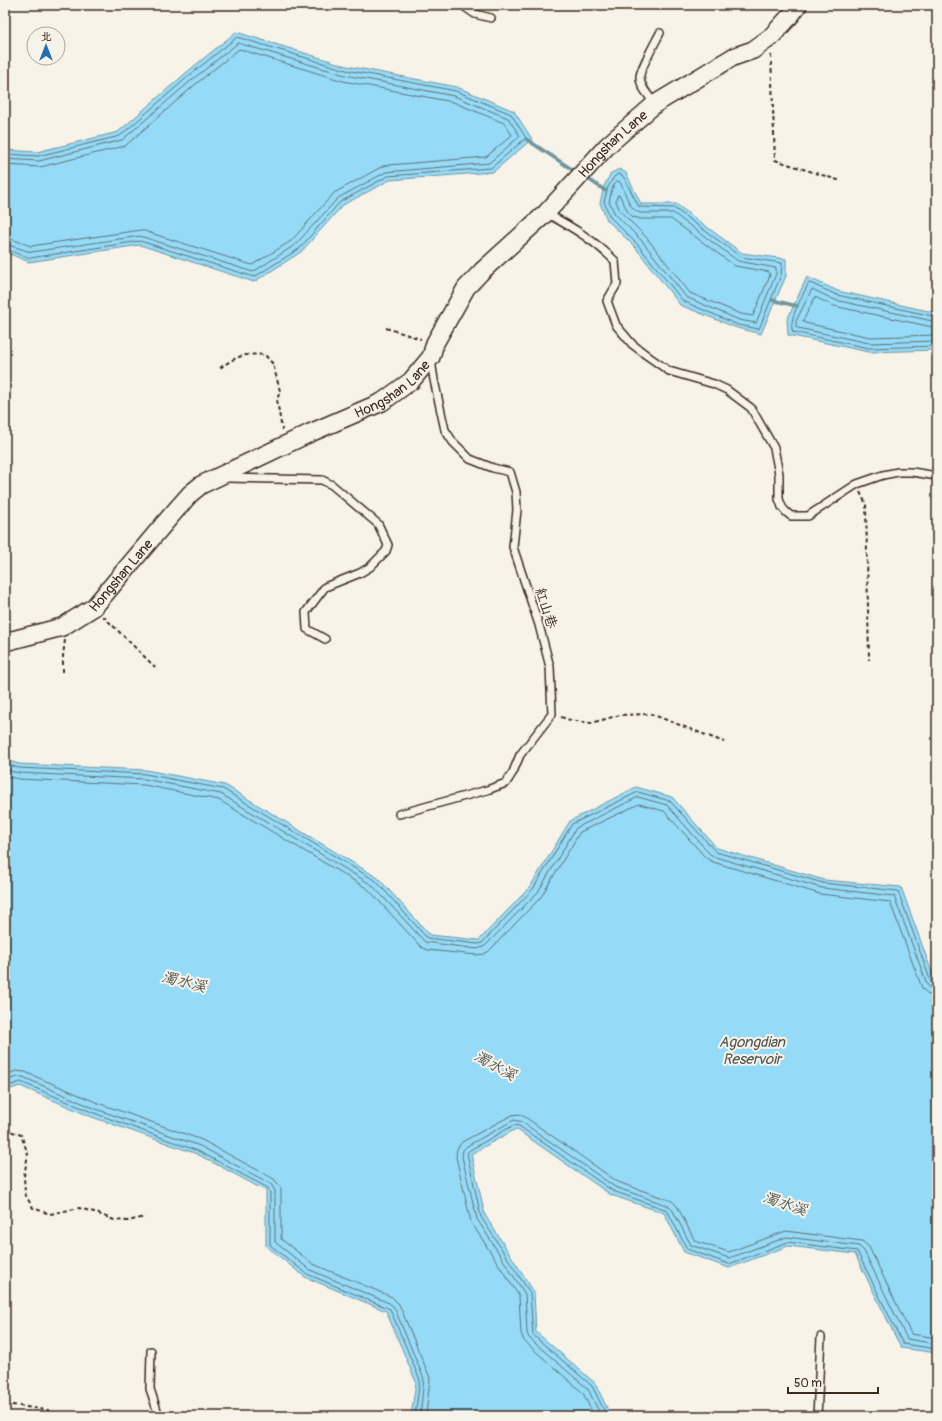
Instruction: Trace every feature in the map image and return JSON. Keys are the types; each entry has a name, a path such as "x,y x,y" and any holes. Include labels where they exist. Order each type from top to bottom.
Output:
{"street":[{"name":"Hongshan Lane","path":"5,642 62,627 94,607 134,558 190,494 201,486 284,445 382,402 411,381 433,350 466,288 482,271 546,213 608,145 655,104 733,57 753,50 771,37 798,5"}],"lane":[{"path":"462,5 475,14 491,18"},
{"path":"655,104 643,88 640,76 642,68 660,33"},
{"path":"546,213 586,235 603,248 615,261 617,284 607,301 616,326 632,344 669,371 714,384 727,390 751,408 774,448 779,474 779,499 782,507 791,516 808,516 857,484 883,474 912,472 937,476"},
{"name":"紅山巷","path":"433,350 434,380 445,430 453,442 470,459 493,468 510,472 516,492 517,510 513,547 539,625 550,667 552,714"},
{"path":"218,477 322,480 332,485 378,524 388,545 386,552 370,567 360,573 324,587 306,612 307,629 325,639"},
{"path":"399,814 487,790 506,783 520,756 552,714"},
{"path":"817,1416 821,1337"},
{"path":"151,1351 150,1389 159,1416"}],"path":[{"path":"771,37 775,160 841,180"},
{"path":"386,328 433,350"},
{"path":"220,368 233,359 249,354 265,355 272,364 280,391 277,400 284,445"},
{"path":"857,484 866,504 869,660"},
{"path":"94,607 155,667"},
{"path":"63,672 65,641 77,618"},
{"path":"552,714 570,720 591,723 620,715 651,714 724,742"},
{"path":"5,1129 21,1134 28,1154 24,1176 25,1194 33,1208 50,1214 79,1208 114,1220 128,1221 145,1217"},
{"path":"5,1404 48,1410 49,1416"}],"water":[{"path":"236,32 347,66 457,87 514,111 532,139 493,172 390,180 343,205 301,252 254,282 140,245 29,262 5,252 5,150 37,152 118,132"},
{"path":"620,169 626,173 641,204 676,204 742,253 786,259 786,276 761,334 737,328 680,305 635,247 607,220 600,203 604,186 611,173"},
{"path":"807,277 838,291 937,313 937,350 869,352 788,335 787,320"},
{"name":"Agongdian Reservoir","path":"5,760 19,764 146,770 225,785 378,878 430,935 479,940 530,887 570,821 636,787 672,797 717,848 824,880 901,887 937,986 937,1353 901,1348 855,1254 788,1246 729,1268 684,1252 664,1213 611,1195 516,1129 471,1154 485,1215 534,1292 536,1332 595,1383 611,1416 411,1416 416,1382 386,1311 305,1277 266,1246 266,1191 197,1154 92,1117 20,1086 5,1091"}],"waterway":[{"path":"526,139 576,172"},
{"path":"585,177 606,191"},
{"path":"772,300 797,306"}],"water label":[{"name":"濁水溪","path":"184,982"},
{"name":"濁水溪","path":"495,1066"},
{"name":"濁水溪","path":"785,1204"}]}
